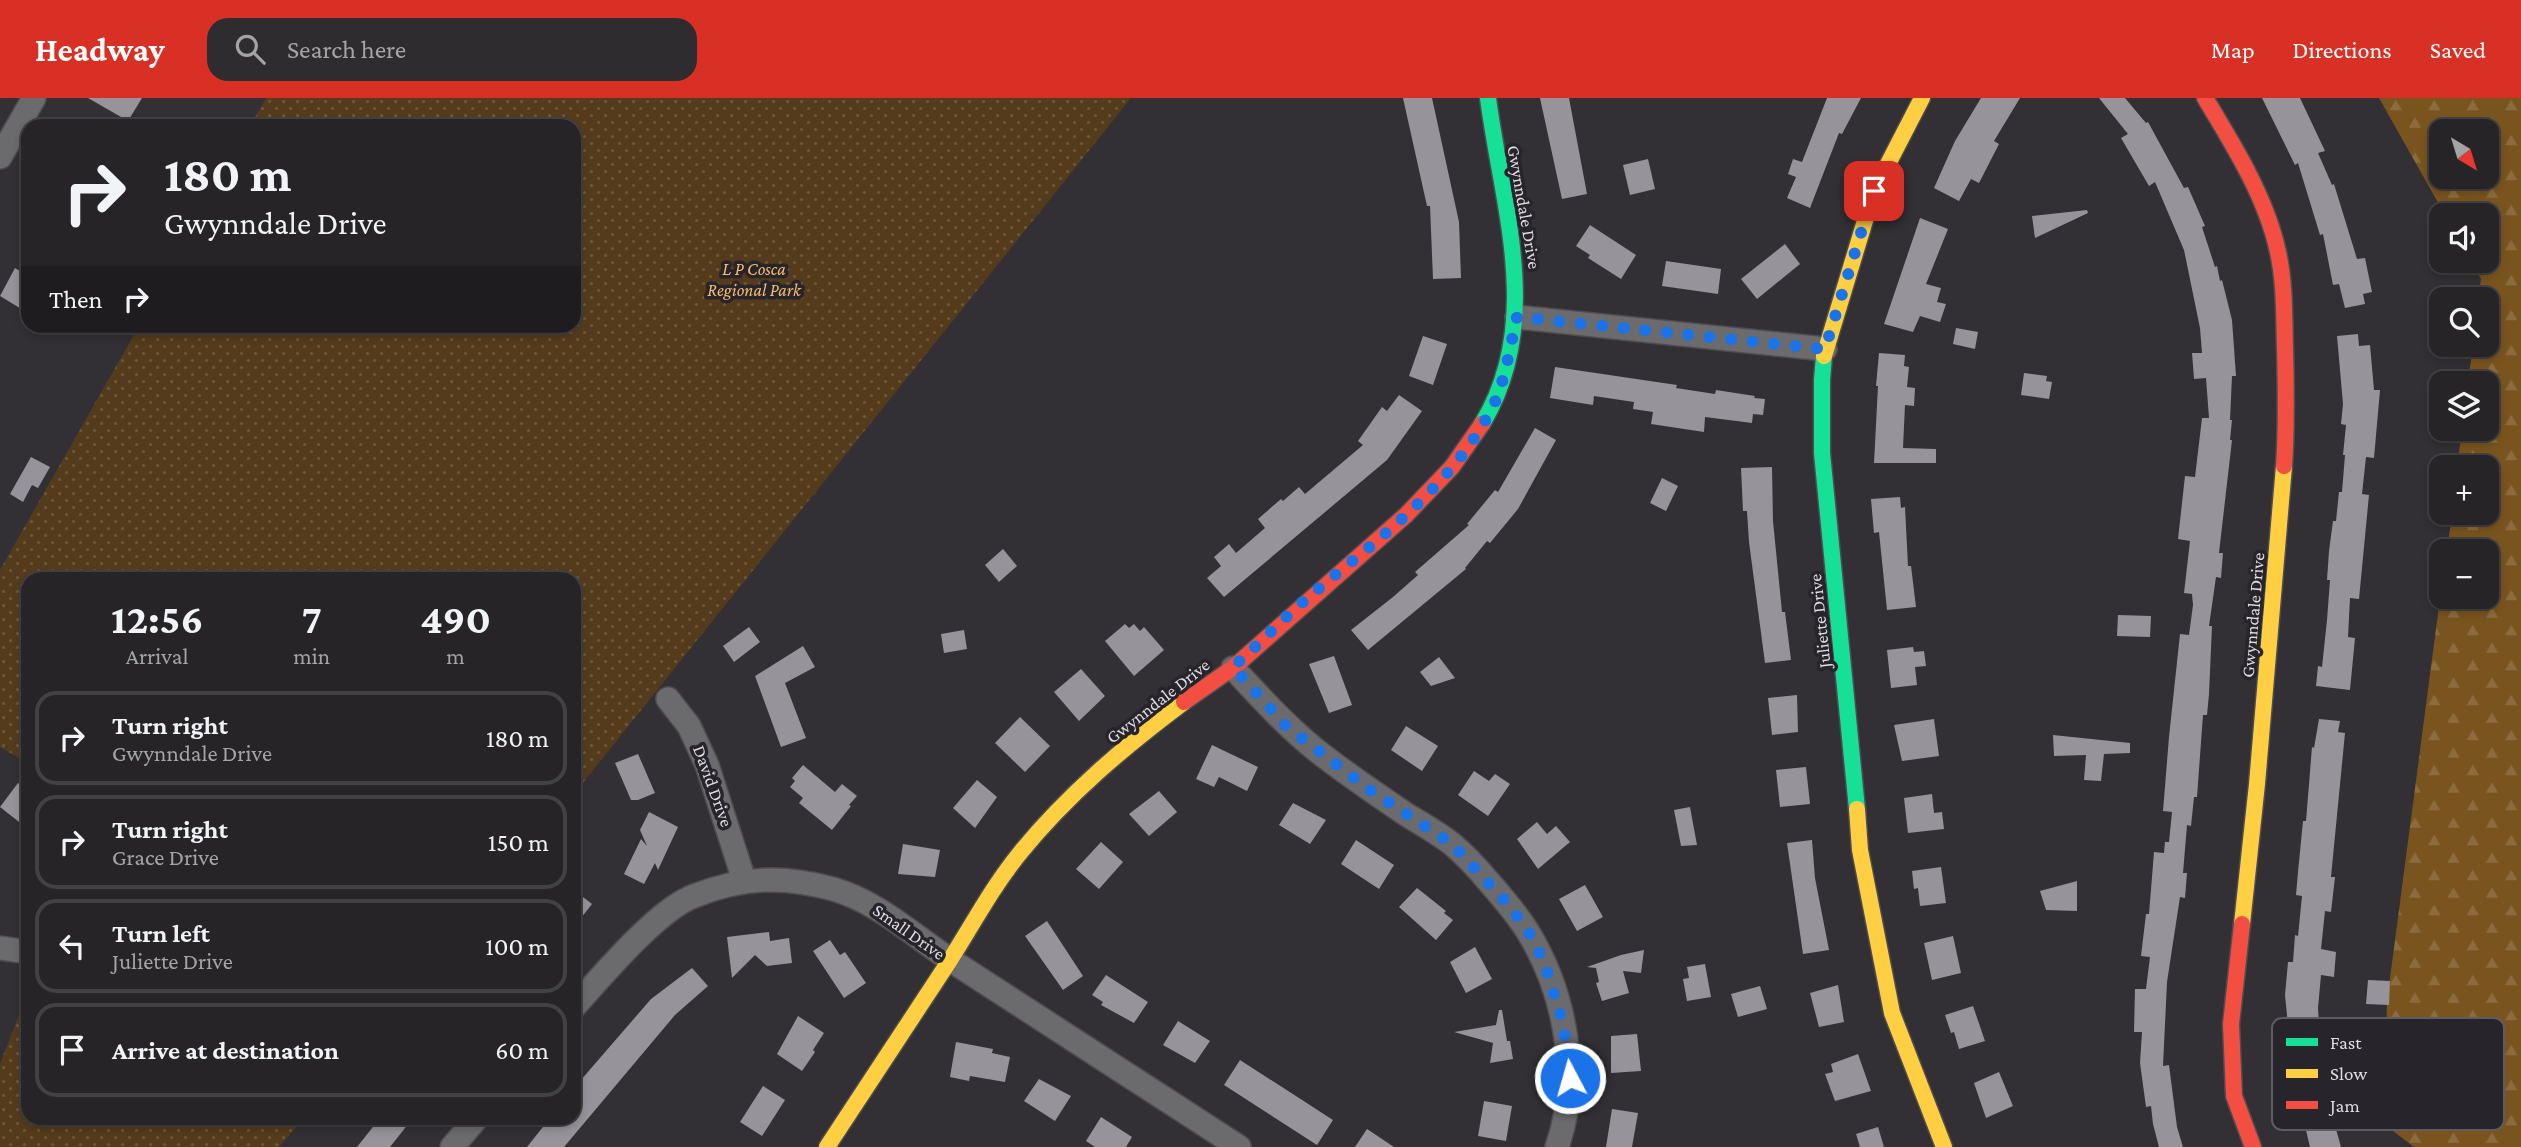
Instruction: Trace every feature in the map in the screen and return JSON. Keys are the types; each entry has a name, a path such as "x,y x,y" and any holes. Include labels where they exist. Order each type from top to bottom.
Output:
{"street":[{"path":"22,119 34,98"},
{"name":"Gwynndale Drive","path":"827,1147 950,960 992,890 1051,817 1134,741 1233,667 1308,598 1382,536 1456,461 1494,404 1517,317 1516,260 1492,134 1488,98"},
{"name":"Juliette Drive","path":"1923,98 1874,191 1825,349 1822,380 1822,453 1860,850 1892,1013 1944,1147"},
{"name":"Gwynndale Drive","path":"2205,98 2235,148 2263,206 2278,252 2284,299 2287,431 2261,743 2231,1024 2234,1096 2253,1147"},
{"path":"0,157 21,121"},
{"path":"1517,317 1825,349"},
{"path":"1233,667 1286,726 1370,790 1452,844 1508,904 1528,931 1544,962 1569,1052 1570,1078 1563,1130 1557,1147"},
{"name":"David Drive","path":"668,699 690,726 707,765 744,880"},
{"name":"Small Drive","path":"581,1000 630,947 671,909 691,897 744,880 784,879 834,890 865,901 950,960 1239,1147"},
{"path":"0,948 21,951"},
{"path":"452,1147 471,1125"}],"green space":[{"name":"L P Cosca Regional Park","path":"266,98 1131,98 581,785 581,572 21,572 21,759 0,747 0,570 135,333 581,333 581,119 254,119"},
{"path":"2379,98 2521,98 2521,1147 2414,1147 2392,1130 2504,1130 2504,1018 2387,1018 2439,609 2499,609 2499,539 2449,539 2450,525 2499,525 2499,455 2459,455 2460,441 2499,441 2499,371 2470,371 2471,357 2499,357 2499,287 2480,287 2481,279 2478,273 2499,273 2499,203 2438,203 2430,189 2499,189 2499,119 2429,119 2429,187"},
{"path":"21,1009 21,1125 298,1125 279,1147 0,1147 0,1064"}],"building":[{"path":"88,98 142,98 129,119 125,119"},
{"path":"1403,98 1432,98 1459,222 1461,278 1433,279 1430,206 1427,206"},
{"path":"1540,98 1569,98 1587,194 1562,199"},
{"path":"1827,98 1861,98 1842,134 1839,133 1810,208 1787,198 1796,177 1788,174 1793,159 1802,162"},
{"path":"1981,98 2020,98 1994,141 1999,144 1979,183 1971,179 1959,201 1934,188 1955,141"},
{"path":"2099,98 2125,98 2146,123 2148,122 2184,188 2188,187 2205,226 2202,227 2220,281 2222,280 2232,320 2236,376 2232,376 2232,440 2219,553 2223,553 2221,578 2216,577 2209,626 2212,626 2209,694 2207,715 2203,715 2197,797 2194,797 2191,826 2187,825 2183,873 2187,873 2185,898 2180,897 2167,982 2163,1066 2169,1065 2177,1127 2183,1147 2159,1147 2151,1106 2146,1107 2140,1063 2142,1032 2134,1032 2135,989 2146,989 2150,957 2141,956 2146,914 2149,914 2154,852 2164,853 2165,842 2169,842 2172,812 2163,811 2169,737 2180,634 2189,635 2193,605 2192,594 2184,593 2190,541 2178,539 2185,476 2195,477 2202,418 2209,418 2206,378 2194,379 2192,353 2202,353 2200,328 2184,250 2155,182 2149,186 2121,138 2128,134"},
{"path":"2262,98 2300,98 2325,151 2318,153 2332,185 2334,184 2357,259 2365,258 2372,292 2363,294 2365,304 2345,308 2339,284 2333,285 2323,234 2320,235 2298,163 2295,165"},
{"path":"1648,159 1655,189 1630,195 1623,165"},
{"path":"2087,210 2088,213 2035,238 2032,216"},
{"path":"1920,218 1948,229 1926,284 1941,288 1937,302 1946,304 1940,322 1920,316 1913,332 1884,324"},
{"path":"1590,225 1636,255 1621,279 1588,258 1590,255 1576,246"},
{"path":"1785,244 1800,264 1757,299 1741,279"},
{"path":"1666,261 1721,269 1718,294 1662,286"},
{"path":"15,268 21,272 21,309 0,296"},
{"path":"1956,328 1978,332 1975,349 1953,344"},
{"path":"2358,334 2359,346 2370,345 2374,390 2380,390 2374,458 2366,457 2362,494 2369,495 2359,599 2350,598 2348,637 2355,638 2350,690 2316,686 2318,666 2322,667 2327,620 2329,551 2339,492 2342,492 2345,455 2346,425 2341,424 2343,404 2337,336"},
{"path":"1423,336 1447,344 1433,385 1409,376"},
{"path":"1879,353 1905,355 1904,366 1909,367 1907,387 1915,388 1914,406 1905,405 1903,448 1936,449 1936,463 1874,463"},
{"path":"1555,367 1677,385 1676,388 1715,394 1716,390 1755,396 1754,398 1765,399 1763,415 1753,414 1752,423 1705,417 1704,432 1651,424 1653,412 1633,409 1634,402 1594,396 1593,405 1550,398"},
{"path":"2024,373 2047,376 2046,381 2052,382 2049,399 2021,395"},
{"path":"1399,395 1422,411 1387,460 1224,597 1207,578 1221,566 1214,557 1229,544 1236,553 1265,528 1258,519 1281,499 1283,501 1299,487 1305,494 1363,445 1358,441 1382,407 1387,411"},
{"path":"1535,428 1556,440 1518,509 1490,543 1487,541 1466,569 1368,650 1351,630 1418,575 1415,572 1469,525 1467,524 1495,490 1498,492"},
{"path":"31,457 50,467 38,488 32,485 23,502 10,494"},
{"path":"1772,467 1773,521 1782,612 1785,612 1791,660 1765,663 1747,511 1743,511 1741,468"},
{"path":"1662,478 1678,486 1666,511 1650,503"},
{"path":"1900,497 1901,508 1905,507 1908,566 1911,566 1916,607 1887,610 1879,532 1874,533 1871,499"},
{"path":"1003,549 1017,566 999,582 985,565"},
{"path":"2118,615 2151,616 2150,637 2117,636"},
{"path":"1125,624 1129,628 1134,624 1140,631 1144,627 1164,650 1134,676 1105,641"},
{"path":"749,627 760,642 734,662 723,646"},
{"path":"964,630 967,649 944,653 941,634"},
{"path":"803,646 815,667 785,683 806,738 781,747 755,676"},
{"path":"1913,647 1914,652 1924,651 1926,666 1915,667 1917,685 1891,688 1887,650"},
{"path":"1334,656 1352,705 1329,713 1309,664"},
{"path":"1439,657 1455,678 1431,686 1420,672"},
{"path":"1081,669 1105,696 1079,721 1054,692"},
{"path":"1797,695 1798,732 1772,735 1768,698"},
{"path":"1020,717 1050,746 1025,772 995,743"},
{"path":"1934,719 1939,756 1902,761 1894,725"},
{"path":"2319,719 2340,721 2338,732 2345,733 2331,877 2335,877 2331,912 2325,911 2321,949 2336,952 2334,977 2321,975 2319,1018 2287,1018 2285,995 2288,962 2293,962 2295,935 2298,936 2302,896 2296,895 2312,747 2314,748"},
{"path":"1406,726 1438,746 1422,771 1391,750"},
{"path":"2053,735 2130,743 2130,753 2104,754 2101,781 2084,780 2086,755 2054,756"},
{"path":"1212,745 1258,767 1247,791 1219,777 1214,787 1196,779"},
{"path":"638,754 655,793 631,800 615,763"},
{"path":"803,765 835,792 842,784 857,796 832,830 799,803 803,798 790,787 795,781 792,778"},
{"path":"1806,767 1810,804 1780,807 1776,770"},
{"path":"1474,771 1489,781 1495,774 1510,784 1488,816 1458,795"},
{"path":"977,780 997,797 975,828 953,808"},
{"path":"18,783 21,785 21,824 0,807"},
{"path":"1159,791 1177,812 1149,836 1129,814"},
{"path":"1932,794 1934,813 1942,812 1944,829 1908,833 1904,798"},
{"path":"1293,803 1326,820 1310,844 1279,825"},
{"path":"1690,807 1697,845 1681,846 1674,810"},
{"path":"649,812 678,827 658,870 655,863 644,884 624,874 641,839 647,846 640,830"},
{"path":"1537,822 1547,834 1556,826 1570,842 1538,869 1517,839"},
{"path":"1356,840 1394,865 1379,889 1341,864"},
{"path":"1812,840 1815,878 1829,950 1803,954 1787,843"},
{"path":"1101,842 1123,862 1099,889 1076,869"},
{"path":"903,844 940,850 935,877 898,874"},
{"path":"1941,867 1946,903 1920,906 1912,871"},
{"path":"2077,881 2077,911 2046,910 2040,891"},
{"path":"1585,885 1603,917 1577,931 1559,899"},
{"path":"1417,888 1453,920 1436,940 1399,907"},
{"path":"581,895 592,904 581,918"},
{"path":"1047,921 1083,976 1063,990 1025,936"},
{"path":"769,932 770,941 789,938 792,963 767,966 755,955 732,978 727,937"},
{"path":"1953,936 1961,973 1932,980 1924,943"},
{"path":"830,940 840,955 845,952 866,983 844,998 813,951"},
{"path":"1475,947 1492,979 1466,993 1450,962"},
{"path":"1644,950 1641,973 1623,971 1629,993 1602,1001 1596,983 1599,982 1596,968 1587,967"},
{"path":"1705,964 1711,997 1687,1001 1683,979 1689,978 1687,967"},
{"path":"692,968 708,986 675,1015 564,1147 527,1147 544,1125 581,1125 581,1080 651,999"},
{"path":"1106,975 1148,1002 1134,1023 1101,1005 1103,1002 1092,995"},
{"path":"2368,980 2390,981 2389,1005 2366,1004"},
{"path":"1838,985 1844,1022 1819,1027 1810,993"},
{"path":"1760,986 1767,1009 1738,1017 1731,994"},
{"path":"1973,1006 1985,1041 1959,1049 1945,1015"},
{"path":"1499,1010 1502,1010 1513,1059 1490,1063 1493,1043 1454,1032 1496,1025"},
{"path":"798,1016 824,1033 802,1071 777,1054"},
{"path":"1178,1021 1210,1041 1195,1063 1163,1045"},
{"path":"1637,1034 1641,1071 1611,1073 1611,1036"},
{"path":"956,1042 993,1049 992,1053 1010,1057 1005,1082 970,1076 969,1081 950,1077"},
{"path":"1858,1054 1871,1091 1835,1101 1825,1074 1833,1072 1831,1064"},
{"path":"1240,1060 1333,1120 1317,1145 1224,1085"},
{"path":"1999,1072 2013,1106 1986,1118 1974,1083"},
{"path":"1039,1079 1071,1096 1055,1121 1024,1101"},
{"path":"763,1086 785,1100 762,1136 740,1122"},
{"path":"1484,1101 1512,1106 1506,1141 1478,1136"},
{"path":"1612,1109 1638,1113 1632,1147 1606,1147"},
{"path":"1101,1117 1132,1137 1126,1147 1095,1147 1086,1141"},
{"path":"374,1125 407,1125 390,1147 357,1147"},
{"path":"1878,1127 1884,1147 1860,1147 1856,1134"},
{"path":"1367,1129 1394,1147 1355,1147"},
{"path":"2306,1130 2336,1130 2341,1147 2310,1147"}],"traffic: fast":[{"path":"1482,424 1501,385 1511,345 1515,305 1509,222 1488,98"},
{"path":"1824,356 1822,453 1857,809"}],"traffic: slow":[{"path":"1824,356 1874,191 1922,98"},
{"path":"2242,924 2257,784 2284,466"},
{"path":"827,1147 1020,853 1057,811 1097,773 1184,702"},
{"path":"1857,809 1860,850 1892,1013 1944,1147"}],"traffic: jam":[{"path":"2205,98 2238,153 2257,192 2266,211 2278,252 2284,312 2284,466"},
{"path":"1184,702 1234,667 1406,515 1452,467 1482,424"},
{"path":"2242,924 2231,1024 2234,1096 2253,1147"}],"route":[{"path":"1570,1078 1569,1052 1563,1023 1544,962 1528,931 1508,904 1452,844 1370,790 1286,726 1233,667 1308,598 1382,536 1456,461 1494,404 1517,317 1825,349 1874,191"}]}
